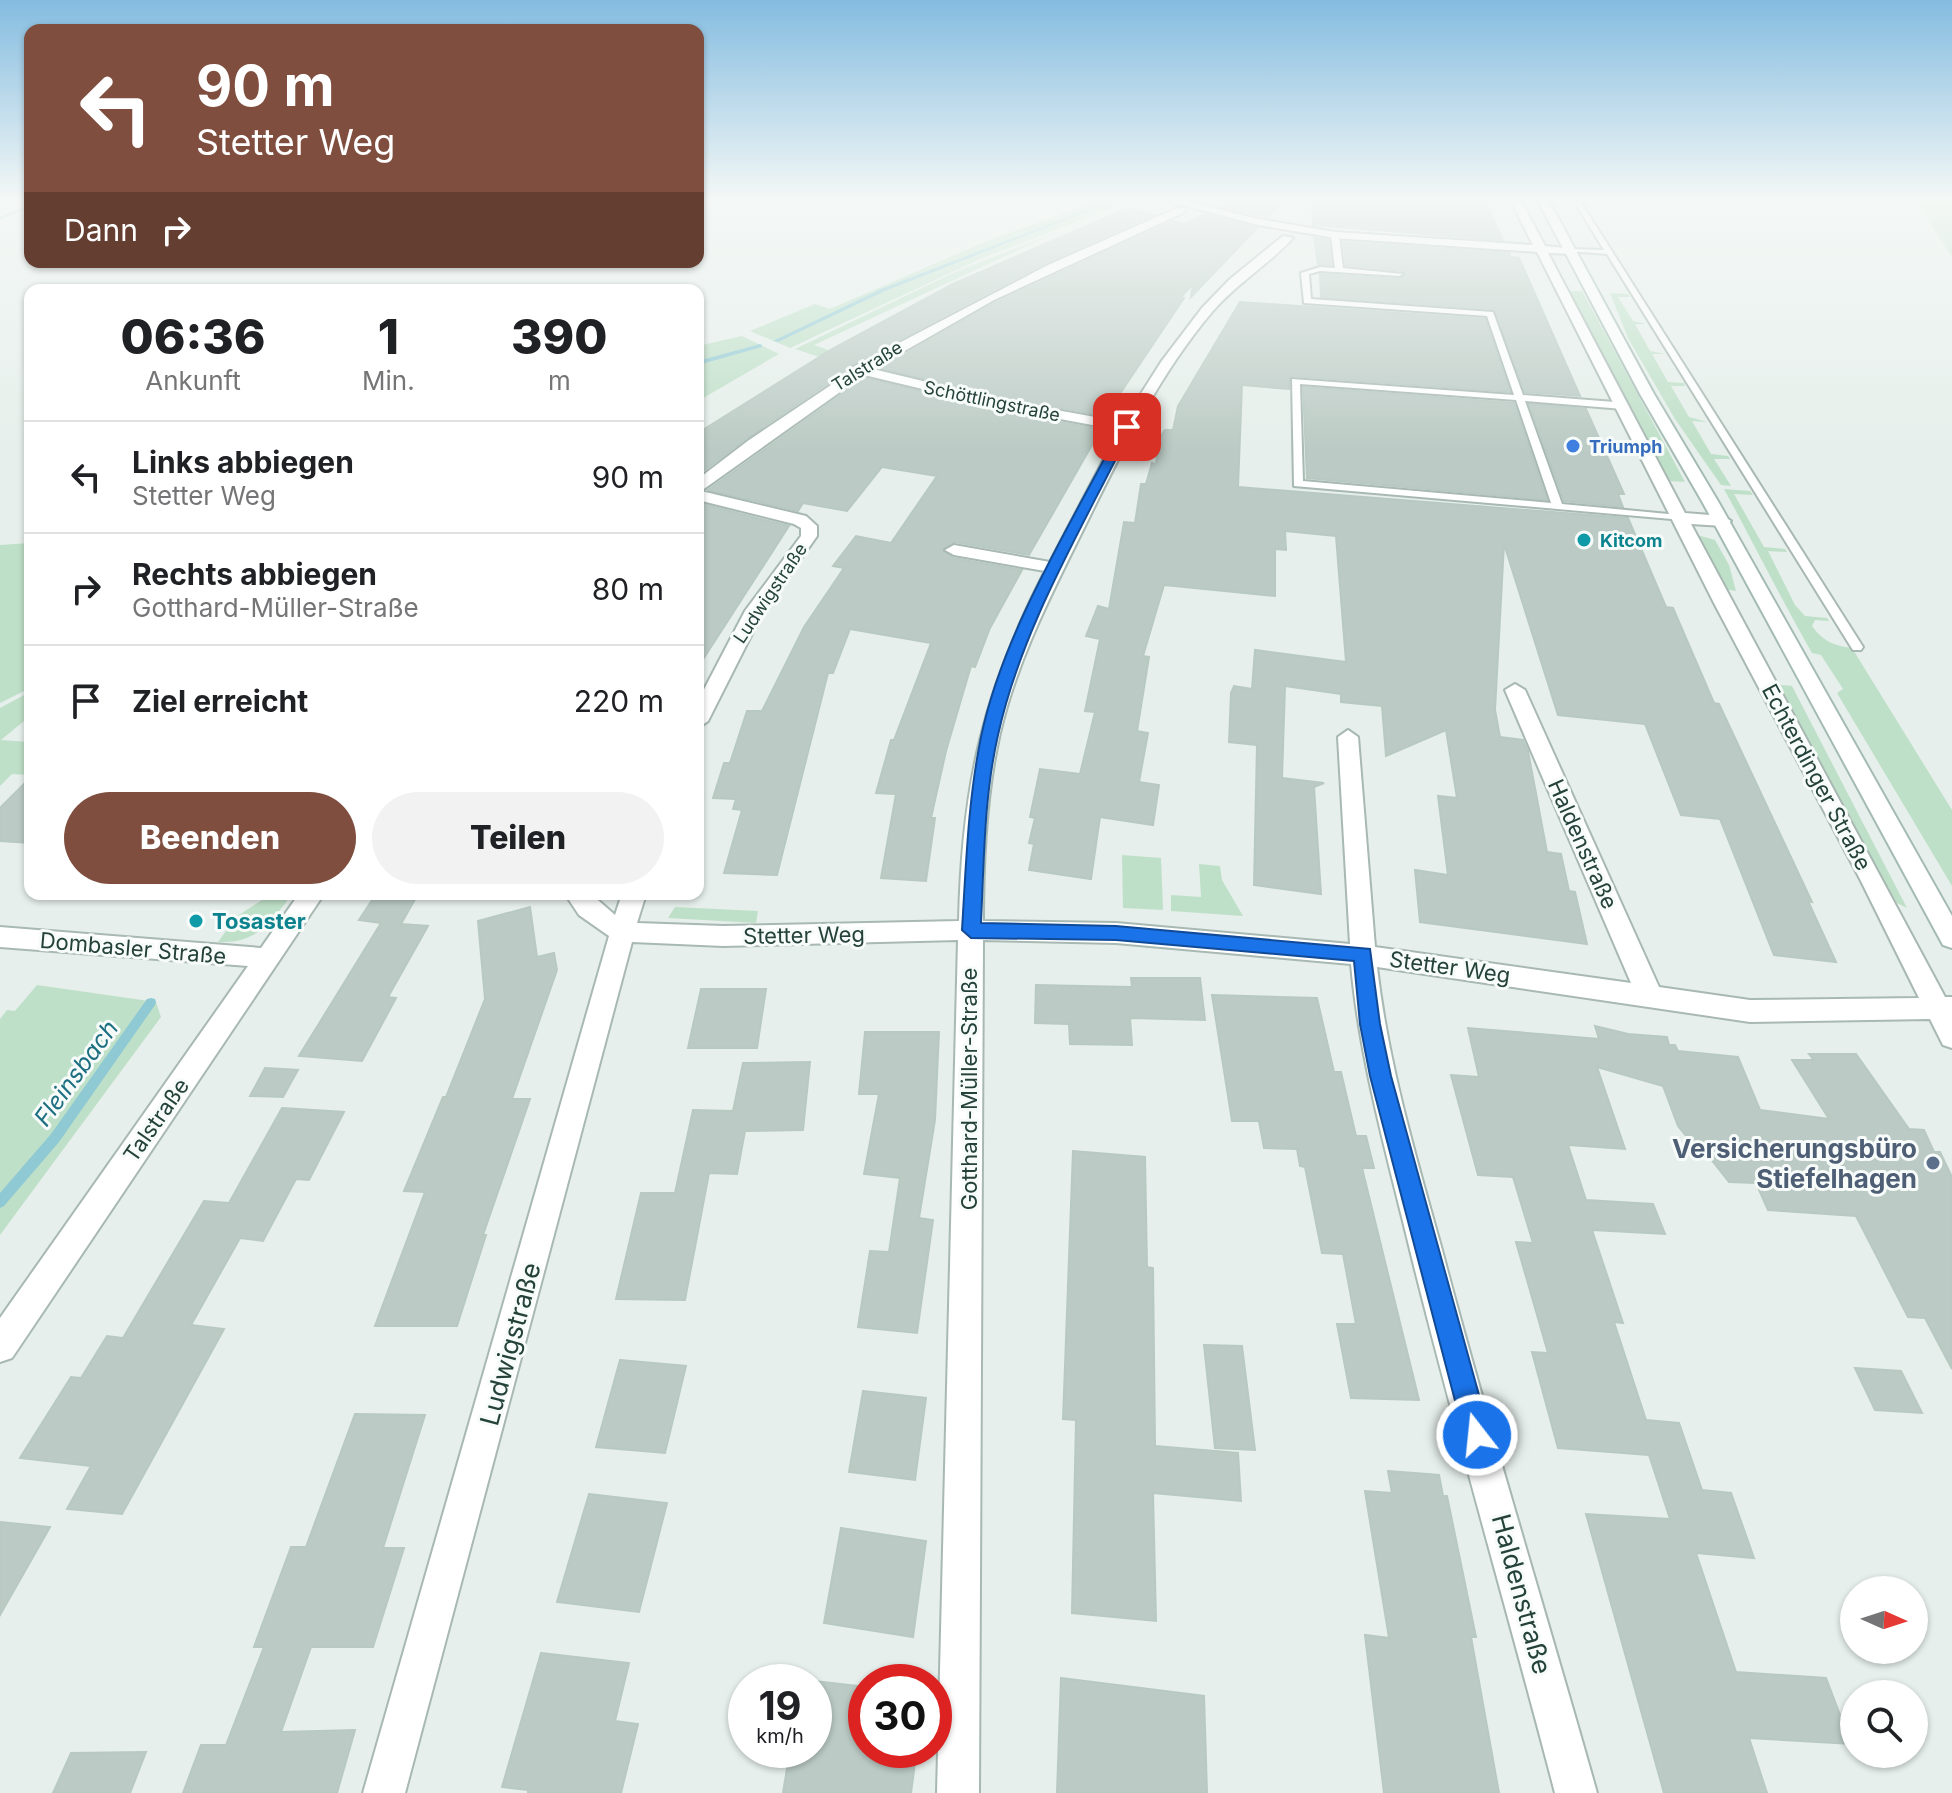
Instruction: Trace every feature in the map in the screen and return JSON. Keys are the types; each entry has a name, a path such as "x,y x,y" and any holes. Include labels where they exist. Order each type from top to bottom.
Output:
{"street":[{"name":"Talstraße","path":"704,483 858,370 1012,285"},
{"name":"Gotthard-Müller-Straße","path":"958,1793 971,930 973,866 989,736 1005,679 1023,632 1127,427 1162,365 1208,307 1234,285"},
{"name":"Echterdinger Straße","path":"1559,285 1679,518 1945,1008 1952,1037"},
{"name":"Echterdinger Straße","path":"1590,285 1647,393 1723,521 1746,570 1952,938"},
{"name":"Schöttlingstraße","path":"858,370 980,400 1127,427"},
{"name":"Ludwigstraße","path":"704,496 800,520 809,526 809,536 754,611 704,709"},
{"path":"1679,518 1723,521"},
{"path":"954,550 1055,568"},
{"name":"Haldenstraße","path":"1515,690 1651,999"},
{"name":"Haldenstraße","path":"1348,737 1370,1024 1445,1324 1576,1793"},
{"name":"Talstraße","path":"0,1346 308,900"},
{"path":"582,900 622,932"},
{"name":"Ludwigstraße","path":"384,1793 632,900"},
{"name":"Stetter Weg","path":"622,932 799,936 971,930 1116,933 1363,955 1750,1011 1945,1008"},
{"name":"Dombasler Straße","path":"0,937 267,958"}],"lane":[{"path":"1306,285 1307,301 1490,314 1558,507"},
{"path":"1630,285 1857,647"},
{"path":"1623,406 1295,381 1298,484 1679,518"}],"green space":[{"path":"886,285 925,285 790,348 750,331 815,304 830,309"},
{"path":"929,285 944,285 814,345 863,362 853,368 795,349"},
{"path":"1569,291 1582,291 1685,482 1669,481"},
{"path":"1610,293 1628,294 1630,297 1618,297 1633,321 1646,324 1635,324 1650,351 1665,354 1652,354 1668,382 1684,383 1685,386 1671,386 1689,417 1707,422 1692,421 1711,454 1730,459 1714,459 1731,486 1721,485 1675,419 1628,338"},
{"path":"742,336 779,354 704,398 704,345"},
{"path":"1724,489 1750,491 1753,495 1734,494 1764,547 1785,549 1787,552 1768,551 1795,605 1805,616 1827,618 1829,621 1815,620 1812,626 1825,639 1852,648 1952,810 1952,886 1837,693 1843,689 1821,655 1812,653"},
{"path":"1697,535 1715,540 1729,565 1736,591 1724,589"},
{"path":"24,543 24,691 0,703 0,545"},
{"path":"1774,684 1792,686 1907,908 1890,895"},
{"path":"24,695 24,721 1,740 24,742 24,775 12,774 0,786 0,708"},
{"path":"1122,855 1161,858 1163,910 1123,908"},
{"path":"1199,864 1220,866 1222,880 1243,916 1171,911 1171,895 1201,897"},
{"path":"262,900 288,900 253,935 231,942 218,942 236,917"},
{"path":"675,907 758,911 756,923 668,918"},
{"path":"37,985 156,1002 161,1017 0,1235 0,1019 7,1010 15,1011"}],"building":[{"path":"952,285 1004,285 852,364 704,470 704,429 832,349"},
{"path":"1035,285 1192,285 1180,298 1184,298 1105,416 1007,398 881,368 995,303"},
{"path":"1193,285 1203,285 1191,297"},
{"path":"1320,285 1531,285 1580,396 1525,392 1493,309 1321,297"},
{"path":"1240,302 1485,319 1510,392 1292,376 1289,389 1242,385 1238,487 1628,518 1666,607 1673,608 1714,703 1719,704 1812,902 1808,901 1836,962 1774,955 1720,819 1681,815 1645,724 1558,715 1504,544 1495,710 1500,737 1523,740 1528,751 1547,852 1561,854 1569,891 1575,892 1587,944 1420,922 1415,870 1448,875 1438,796 1457,798 1446,730 1386,756 1382,706 1341,702 1341,694 1285,686 1282,778 1324,783 1314,787 1321,894 1254,885 1257,745 1229,742 1231,693 1234,686 1252,689 1255,650 1346,662 1336,536 1285,531 1286,550 1275,549 1275,596 1164,585 1143,656 1149,657 1137,731 1148,733 1139,782 1159,785 1153,825 1100,817 1091,879 1029,870 1034,844 1029,843 1035,818 1030,817 1040,769 1080,774 1095,712 1085,711 1100,639 1086,636 1098,606 1109,609 1124,522 1135,523 1141,484 1146,484 1152,463 1156,464 1159,439 1165,430 1173,430 1178,406"},
{"path":"865,378 1005,412 1097,429 1091,438 1096,438 1029,555 955,542 942,549 953,558 1022,570 990,628 975,667 971,666 946,751 931,818 935,818 926,881 881,878 896,794 876,793 891,740 894,740 931,643 850,629 833,673 828,673 777,875 724,873 742,810 733,809 736,799 713,798 724,763 730,763 747,711 762,711 804,627 844,568 833,566 856,536 891,543 937,476 882,467 847,511 803,503 798,511 708,490"},
{"path":"1303,387 1514,403 1547,500 1307,478"},
{"path":"1529,404 1586,409 1624,494 1618,494 1623,507 1564,501"},
{"path":"704,505 789,526 704,658"},
{"path":"24,784 24,843 0,841 0,808"},
{"path":"372,900 415,900 401,924 428,926 388,997 396,998 362,1061 299,1056 381,923 359,920"},
{"path":"530,907 537,957 554,953 557,970 512,1099 530,1099 483,1235 486,1235 457,1326 375,1326 425,1192 404,1191 485,999 478,921"},
{"path":"1131,978 1200,978 1205,1020 1130,1018 1132,1045 1070,1044 1069,1024 1035,1023 1036,985 1132,987"},
{"path":"701,989 766,989 757,1048 688,1048"},
{"path":"1212,995 1317,998 1334,1072 1341,1072 1356,1136 1366,1136 1374,1168 1362,1168 1419,1400 1351,1398 1337,1324 1356,1324 1343,1254 1322,1253 1305,1167 1300,1166 1297,1149 1264,1148 1259,1121 1232,1121"},
{"path":"1595,1026 1628,1034 1667,1037 1669,1045 1675,1045 1678,1051 1738,1057 1760,1110 1829,1119 1792,1060 1814,1060 1809,1054 1856,1054 1909,1129 1924,1130 1934,1152 1940,1152 1952,1177 1952,1369 1925,1318 1908,1317 1856,1216 1768,1210 1756,1183 1729,1182 1703,1149 1696,1148 1678,1126 1663,1086 1597,1067 1625,1149 1568,1145 1586,1200 1653,1204 1665,1234 1592,1230 1623,1323 1614,1322 1646,1420 1679,1423 1702,1490 1731,1493 1754,1558 1696,1553 1736,1672 1826,1678 1840,1715 1840,1743 1749,1738 1767,1793 1664,1793 1586,1514 1670,1519 1649,1455 1558,1448 1532,1352 1548,1353 1516,1242 1533,1243 1513,1177 1478,1175 1451,1075 1479,1077 1468,1028 1599,1039"},
{"path":"865,1032 939,1032 935,1120 919,1218 933,1220 917,1333 858,1327 870,1251 889,1252 900,1178 864,1174 879,1094 859,1094"},
{"path":"810,1062 803,1130 745,1131 737,1174 709,1173 685,1300 616,1299 641,1193 675,1193 693,1110 733,1111 743,1063"},
{"path":"265,1068 298,1070 283,1097 250,1096"},
{"path":"282,1108 344,1112 309,1180 296,1179 263,1241 240,1238 191,1325 224,1329 122,1514 67,1509 91,1466 20,1458 71,1377 81,1378 107,1336 123,1338 204,1201 229,1203"},
{"path":"1073,1151 1145,1157 1147,1267 1153,1268 1155,1446 1238,1453 1241,1501 1153,1493 1156,1621 1072,1613 1076,1420 1063,1419"},
{"path":"1204,1345 1242,1346 1255,1450 1215,1448"},
{"path":"620,1360 686,1366 665,1453 596,1447"},
{"path":"1855,1368 1901,1371 1922,1413 1875,1410"},
{"path":"863,1391 926,1398 915,1480 849,1472"},
{"path":"355,1414 425,1415 383,1548 404,1548 373,1647 311,1647 281,1732 355,1730 337,1793 183,1793 201,1745 226,1745 264,1647 254,1647 291,1547 306,1547"},
{"path":"1388,1471 1439,1475 1443,1496 1447,1496 1476,1637 1471,1637 1499,1793 1384,1793 1365,1635 1389,1638 1365,1491 1392,1493"},
{"path":"589,1494 667,1503 639,1612 557,1602"},
{"path":"0,1522 50,1527 0,1615"},
{"path":"841,1528 926,1541 913,1637 824,1623"},
{"path":"541,1653 629,1663 615,1721 638,1724 621,1793 528,1793 528,1790 502,1787"},
{"path":"1061,1678 1204,1696 1207,1793 1057,1793"},
{"path":"832,1683 848,1685 848,1768 914,1768 911,1793 783,1793 787,1768 832,1768"},
{"path":"146,1752 130,1793 53,1793 71,1753"}],"waterway":[{"name":"Fleinsbach","path":"776,341 897,285"},
{"name":"Fleinsbach","path":"704,361 760,346"},
{"name":"Fleinsbach","path":"0,1202 55,1138 151,1002"}],"place":[{"name":"Triumph","path":"1573,446"},
{"name":"Kitcom","path":"1584,540"},
{"name":"Tosaster","path":"196,921"},
{"name":"Versicherungsbüro Stiefelhagen","path":"1933,1163"}],"route":[{"path":"1127,427 1023,632 1005,679 989,736 978,816 971,930 1116,933 1363,955 1370,1024 1381,1076 1477,1435"}]}
